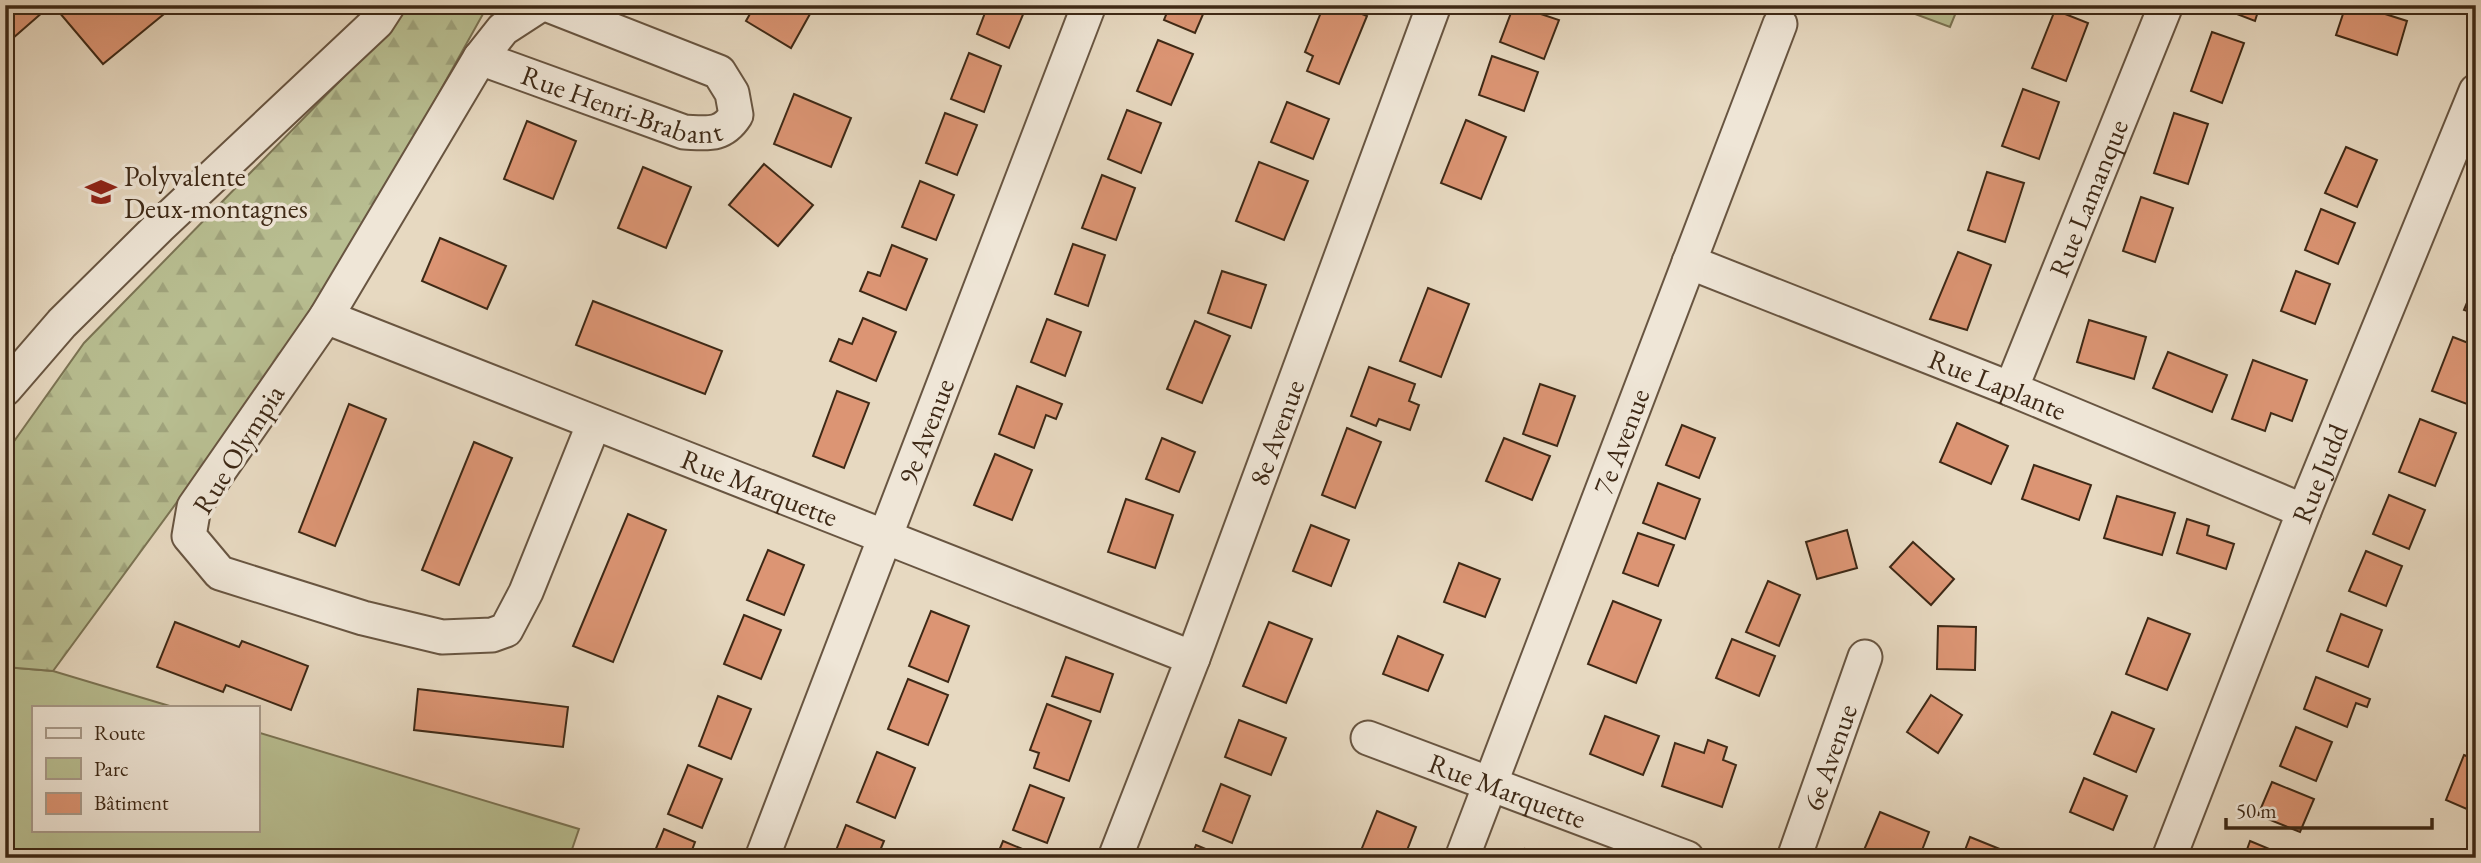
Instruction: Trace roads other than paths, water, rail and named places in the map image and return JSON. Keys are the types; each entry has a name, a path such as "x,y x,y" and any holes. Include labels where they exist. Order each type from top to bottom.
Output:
{"street":[{"path":"5,389 62,323 159,227 377,22 388,5"},
{"name":"Rue Henri-Brabant","path":"540,5 503,29 480,58 684,132 712,133 728,127 736,115 732,93 719,72 548,5"},
{"name":"9e Avenue","path":"762,858 887,538 1089,5"},
{"name":"8e Avenue","path":"1115,858 1193,658 1434,5"},
{"name":"Rue Lamanque","path":"2011,389 2166,5"},
{"name":"7e Avenue","path":"1462,858 1780,24"},
{"name":"Rue Olympia","path":"480,58 326,317 194,507 189,536 220,573 363,618 442,637 492,635 506,630 526,592 594,423"},
{"name":"Rue Judd","path":"2169,858 2304,511 2476,91"},
{"name":"Rue Laplante","path":"1689,262 2011,389 2304,511"},
{"name":"Rue Marquette","path":"326,317 1193,658"},
{"name":"6e Avenue","path":"1794,858 1865,656"},
{"name":"Rue Marquette","path":"1368,738 1687,858"}],"place":[{"name":"Polyvalente Deux-montagnes","path":"101,192"}]}
